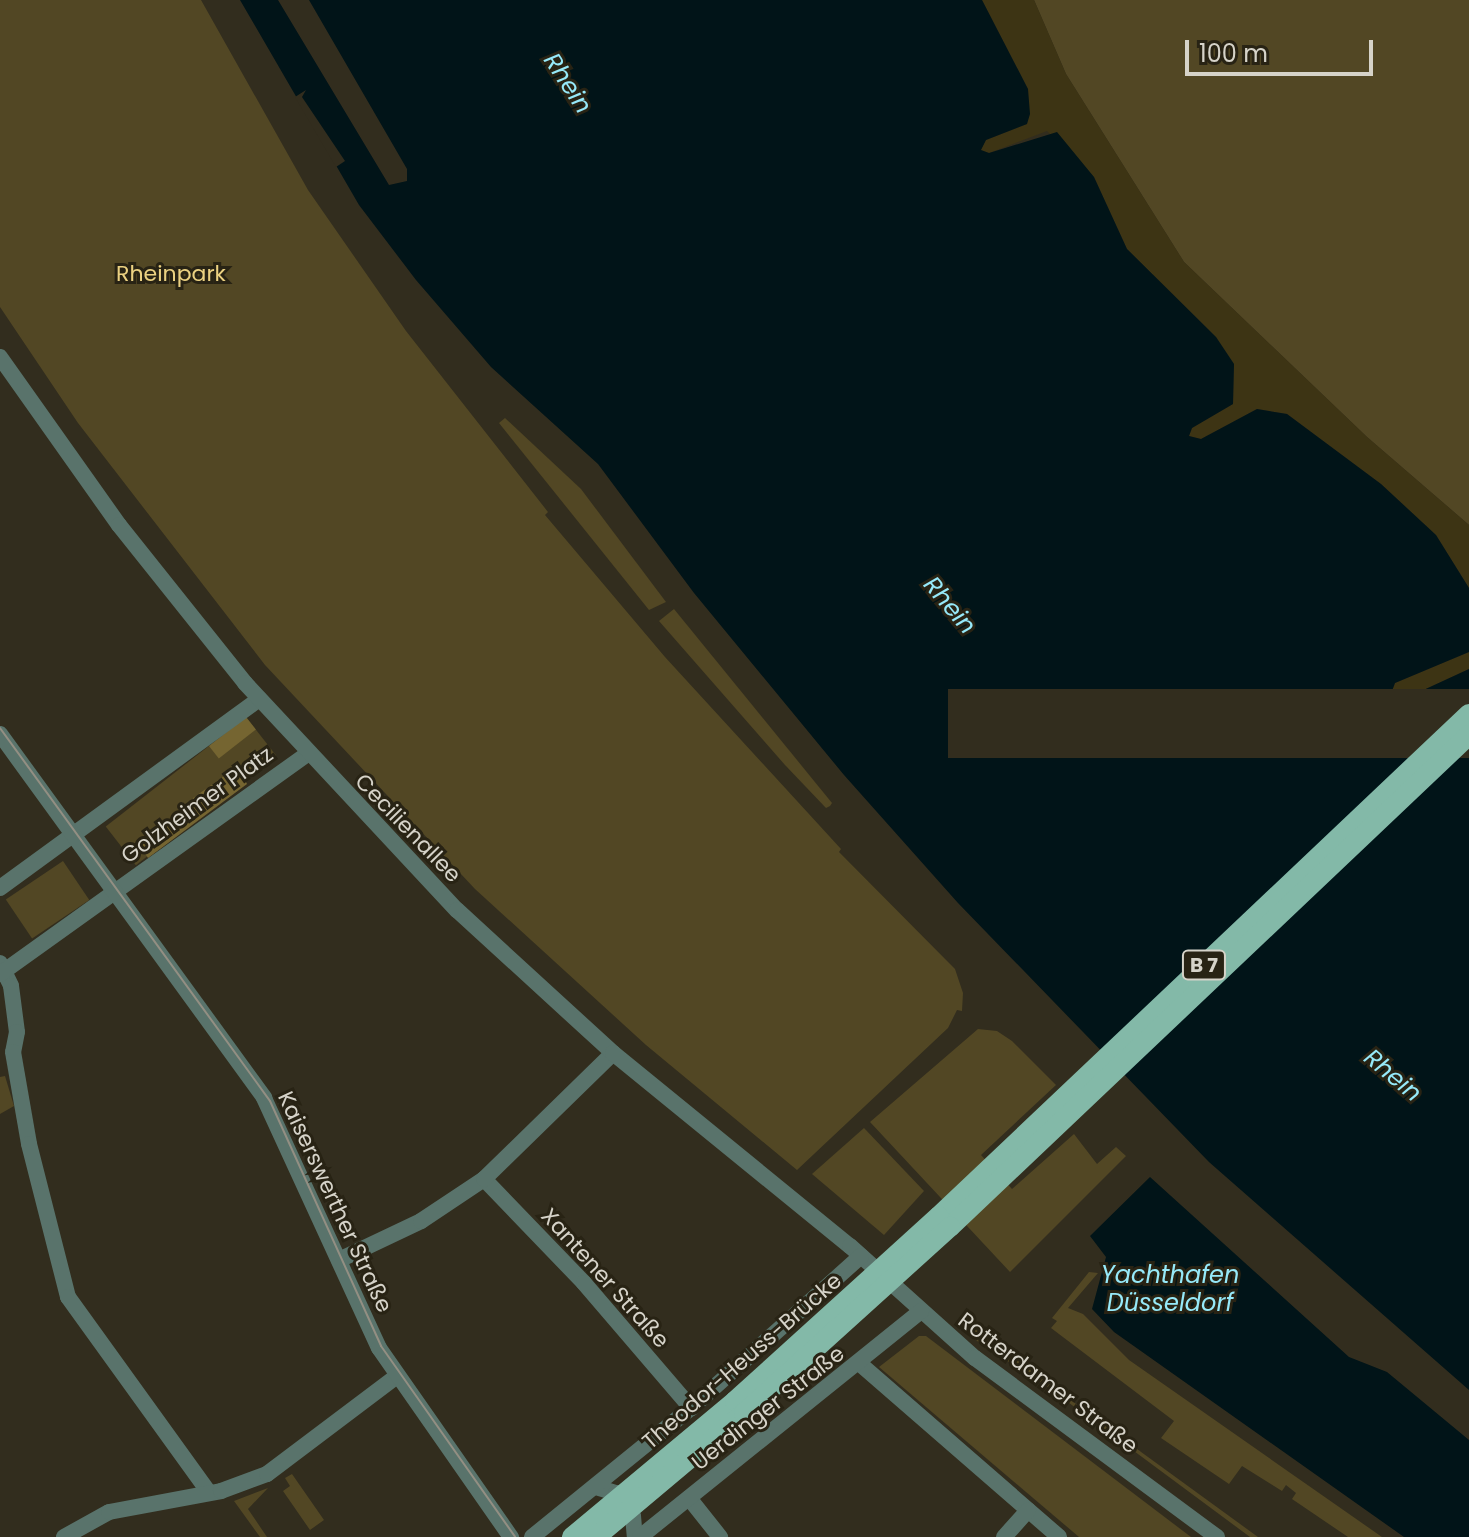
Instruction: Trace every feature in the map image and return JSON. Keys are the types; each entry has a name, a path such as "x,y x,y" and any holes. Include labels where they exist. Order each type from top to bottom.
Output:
{"main road":[{"name":"B 7","path":"944,1221 1469,714"},
{"name":"B 7","path":"944,1221 1469,735"},
{"name":"Theodor-Heuss-Brücke","path":"572,1537 944,1221"},
{"name":"Theodor-Heuss-Brücke","path":"596,1537 756,1403 944,1221"}],"street":[{"name":"Cecilienallee","path":"0,357 119,525 307,754 457,910 613,1053 861,1256"},
{"path":"0,888 259,699"},
{"name":"Kaiserswerther Straße","path":"0,734 271,1108 339,1260 397,1376 511,1537"},
{"name":"Golzheimer Platz","path":"2,970 307,754"},
{"path":"2,970 17,1032 13,1052 29,1148 68,1297 208,1491"},
{"path":"0,1037 13,1052"},
{"path":"339,1260 421,1221 484,1179 613,1053"},
{"name":"Xantener Straße","path":"484,1179 584,1283 691,1408"},
{"path":"532,1537 691,1408 861,1256"},
{"name":"Rotterdamer Straße","path":"861,1256 1004,1380 1217,1537"},
{"name":"Uerdinger Straße","path":"638,1537 921,1311"},
{"path":"859,1363 1059,1537"},
{"path":"64,1537 109,1512 233,1488 267,1474 397,1376"},
{"path":"596,1487 616,1493 633,1516 638,1537"},
{"path":"689,1498 720,1537"},
{"path":"1004,1537 1028,1510"}],"green space":[{"name":"Rheinpark","path":"0,0 201,0 308,190 406,331 548,512 545,515 665,657 841,849 839,852 955,969 963,993 962,1011 957,1010 948,1028 797,1170 646,1045 475,889 265,665 78,423 0,307"},
{"path":"1034,0 1469,0 1469,525 1367,437 1184,262 1066,74"},
{"path":"505,418 581,489 666,602 649,610 499,423"},
{"path":"674,609 832,803 830,806 826,808 785,765 659,621"},
{"path":"246,717 276,756 136,865 106,827"},
{"path":"63,861 89,900 32,939 6,900"},
{"path":"978,1029 997,1031 1012,1041 1056,1085 981,1155 1012,1189 1074,1134 1097,1164 1116,1147 1126,1156 1010,1272 870,1122"},
{"path":"5,1076 14,1106 0,1114 0,1077"},
{"path":"864,1128 924,1191 884,1235 812,1174"},
{"path":"1089,1272 1098,1273 1068,1308 1083,1314 1129,1360 1382,1537 1348,1537 1292,1499 1296,1493 1286,1485 1282,1491 1242,1466 1229,1484 1161,1438 1174,1421 1051,1328 1057,1321 1052,1318"},
{"path":"968,1324 1258,1537 1250,1537 1030,1374 988,1350 963,1329"},
{"path":"919,1336 926,1336 1191,1537 1079,1537 879,1367"},
{"path":"292,1474 324,1520 310,1530 283,1491 290,1486 285,1478"},
{"path":"268,1488 248,1509 267,1537 260,1537 234,1501"}],"shaded area":[{"path":"246,717 256,730 219,759 209,746"},
{"path":"238,766 247,784 148,858 140,846 197,804 193,798"}],"sand":[{"path":"982,0 1034,0 1066,74 1184,262 1367,437 1469,525 1469,588 1436,535 1381,484 1287,414 1257,409 1201,439 1189,436 1192,428 1233,404 1234,364 1216,337 1127,249 1094,177 1047,131 989,153 980,150 986,140 1027,124 1028,89"},
{"path":"1469,652 1469,669 1417,693 1437,719 1428,726 1392,691 1395,683"}],"water":[{"name":"Rhein","path":"240,0 278,0 389,185 407,181 407,169 309,0 982,0 1028,89 1030,114 1027,124 986,140 981,150 989,153 1057,132 1094,177 1127,249 1216,337 1234,364 1233,404 1192,428 1189,436 1201,439 1257,409 1287,414 1381,484 1436,535 1469,588 1469,652 1395,683 1392,691 1428,726 1437,719 1417,693 1469,669 1469,1390 1209,1162 958,903 844,775 694,593 598,464 491,367 416,280 359,205"},
{"name":"Yachthafen Düsseldorf","path":"1150,1177 1349,1357 1387,1372 1469,1440 1469,1537 1404,1537 1114,1332 1092,1309 1106,1257 1090,1236"}],"pier":[{"path":"306,90 302,97 345,161 336,167 295,97"},
{"path":"948,689 1469,689 1469,758 948,758"}],"tram line":[{"path":"0,728 270,1101 381,1346 515,1537"}]}
